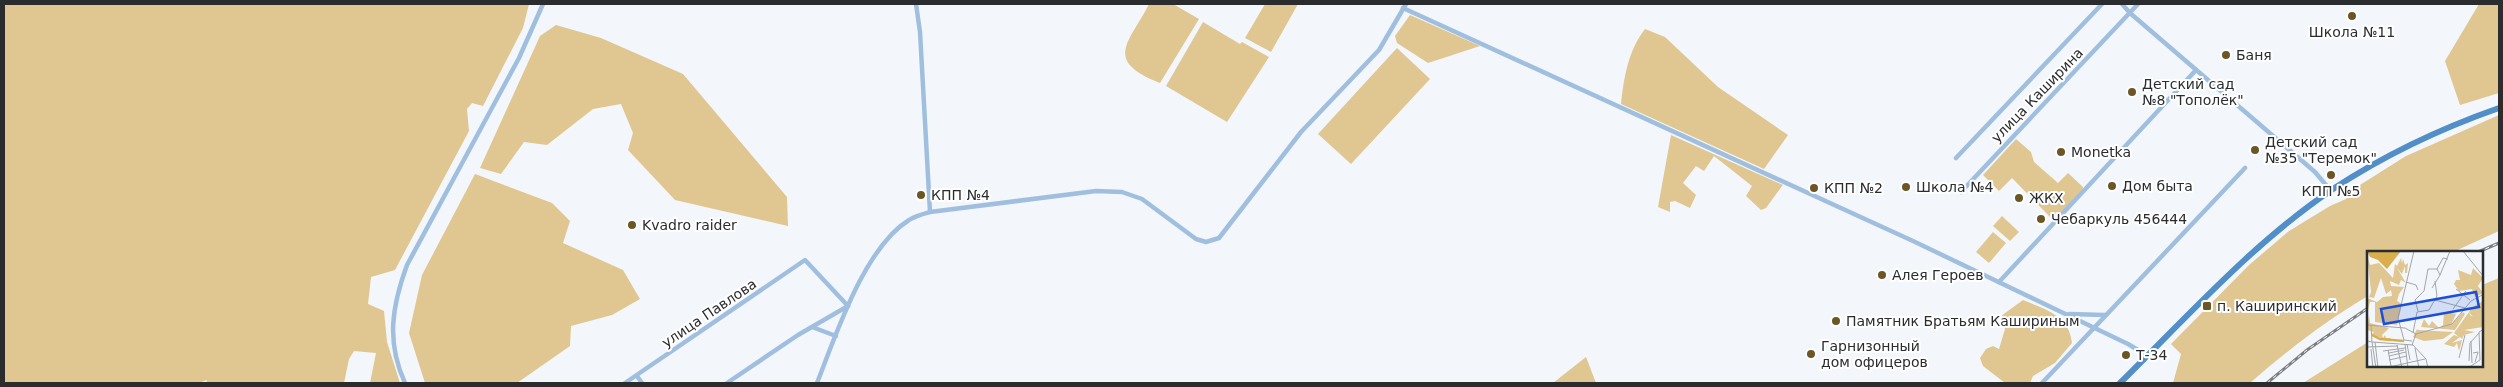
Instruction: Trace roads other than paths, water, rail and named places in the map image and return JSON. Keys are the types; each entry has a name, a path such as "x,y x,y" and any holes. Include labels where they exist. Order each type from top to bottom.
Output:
{"main road":[{"path":"2120,383 2240,266 2289,222 2331,191 2423,140 2499,108"}],"street":[{"path":"405,383 400,372 392,332 396,296 407,265 519,58 543,4"},
{"path":"916,4 920,32 930,212"},
{"name":"улица Каширина","path":"1956,158 2102,4"},
{"path":"2122,4 2130,13 2315,172 2331,191"},
{"name":"улица Каширина","path":"1961,192 2138,4"},
{"path":"817,383 848,306 872,261 890,236 909,219 930,212 1096,191 1122,192 1142,199 1196,239 1206,242 1219,238 1301,132 1379,50 1405,6 1999,282 2094,327 2148,356"},
{"path":"1999,282 2196,70"},
{"path":"2042,383 2245,168"},
{"name":"улица Павлова","path":"625,383 805,260 848,306"},
{"path":"727,383 812,327 848,306"},
{"path":"2065,314 2105,315"},
{"path":"812,327 836,336"},
{"path":"637,376 642,383"}],"railway":[{"path":"2480,251 2499,243"},
{"path":"2267,383 2307,350 2367,309"}],"place":[{"name":"Школа №11","path":"2352,16"},
{"name":"Баня","path":"2226,55"},
{"name":"Детский сад №8 \"Тополёк\"","path":"2132,92"},
{"name":"Детский сад №35 \"Теремок\"","path":"2255,150"},
{"name":"Monetka","path":"2061,152"},
{"name":"КПП №5","path":"2331,175"},
{"name":"Дом быта","path":"2112,186"},
{"name":"Школа №4","path":"1906,187"},
{"name":"КПП №2","path":"1814,188"},
{"name":"КПП №4","path":"921,195"},
{"name":"ЖКХ","path":"2019,198"},
{"name":"Чебаpкуль 456444","path":"2041,219"},
{"name":"Kvadro raider","path":"632,225"},
{"name":"Алея Героев","path":"1882,275"},
{"name":"п. Каширинский","path":"2207,306"},
{"name":"Памятник Братьям Кашириным","path":"1836,321"},
{"name":"Гарнизонный дом офицеров","path":"1811,354"},
{"name":"Т-34","path":"2126,355"}]}
